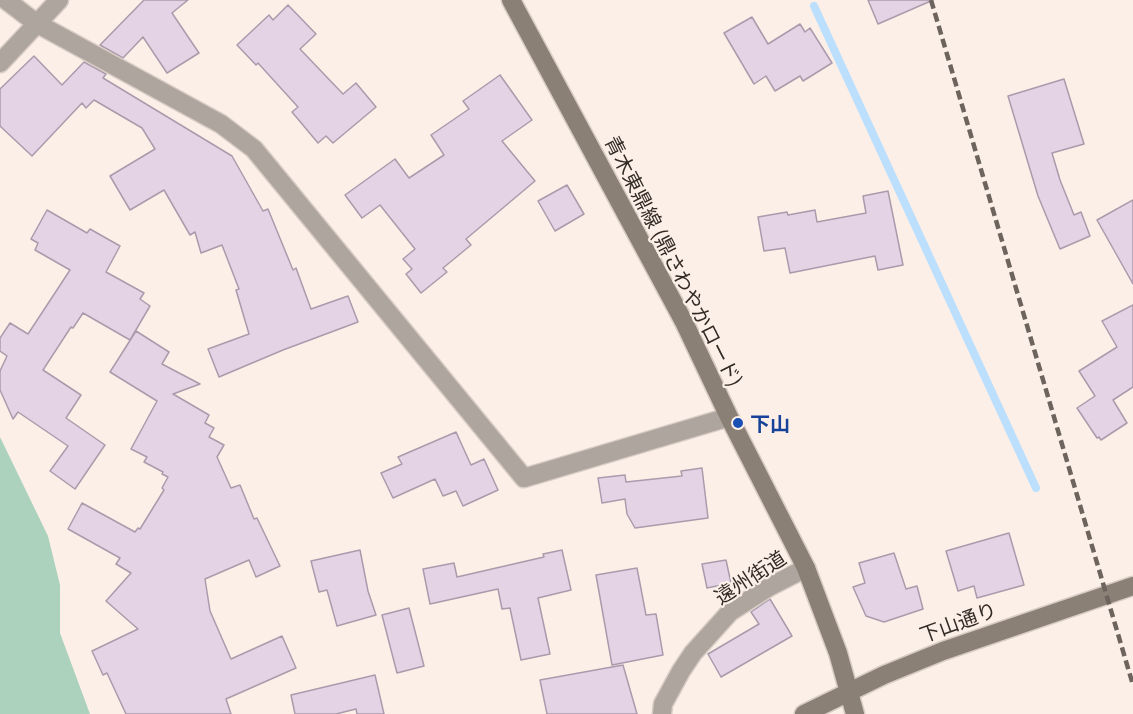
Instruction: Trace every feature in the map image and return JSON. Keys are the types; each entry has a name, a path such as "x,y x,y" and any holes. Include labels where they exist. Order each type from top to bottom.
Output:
{"main road":[{"name":"青木東鼎線 (鼎さわやかロード)","path":"511,0 684,322 729,417 806,568 838,653 855,714"},
{"name":"下山通り","path":"804,714 850,691 943,651 1133,586"}],"street":[{"path":"6,0 36,23 221,124 254,149 524,478 729,417"},
{"path":"0,63 59,0"},
{"name":"遠州街道","path":"662,714 663,704 693,653 730,612 769,587 806,568"}],"green space":[{"path":"0,437 48,536 60,585 60,633 90,714 0,714"}],"building":[{"path":"144,0 188,0 172,13 199,53 167,73 143,37 123,58 100,45"},
{"path":"868,0 933,0 878,24"},
{"path":"288,5 316,34 300,49 343,94 356,83 376,107 333,143 326,136 318,143 292,112 298,107 258,63 256,65 237,45 269,15 273,20"},
{"path":"752,17 768,44 800,24 805,32 810,28 832,63 803,81 800,76 775,91 766,76 754,84 724,33"},
{"path":"34,56 62,85 84,62 106,74 103,78 232,156 263,211 268,209 293,270 296,268 311,309 348,296 358,322 219,377 208,349 249,334 236,290 239,289 222,245 201,253 195,232 190,235 164,190 130,210 110,176 155,149 142,128 94,100 86,108 82,103 32,156 0,126 0,89"},
{"path":"500,75 532,120 502,141 535,181 466,239 471,245 443,268 447,272 421,293 406,274 412,269 403,259 415,249 380,205 362,218 345,195 395,159 409,178 444,155 431,135 469,109 463,101"},
{"path":"1064,79 1084,144 1052,153 1074,215 1081,212 1090,236 1060,249 1038,196 1008,96"},
{"path":"567,185 584,214 555,231 538,201"},
{"path":"888,191 903,265 878,270 875,256 790,273 785,248 764,251 758,217 815,210 817,222 866,213 863,196"},
{"path":"1133,200 1133,284 1097,220"},
{"path":"47,210 87,233 90,229 120,246 106,272 144,293 140,299 150,306 130,340 83,313 43,370 81,395 66,418 105,445 75,489 50,471 68,446 18,412 13,419 0,390 0,371 7,356 0,351 0,338 10,323 28,334 70,270 35,250 38,243 31,239"},
{"path":"1133,305 1133,387 1113,400 1127,423 1101,440 1097,438 1077,408 1095,396 1079,371 1117,347 1102,321"},
{"path":"136,331 169,352 162,364 200,384 173,394 209,415 205,423 214,428 209,437 224,445 217,457 231,488 240,485 254,519 257,518 280,566 256,577 249,560 205,579 210,611 231,659 282,636 296,668 226,699 231,714 126,714 107,673 103,675 92,651 138,629 106,601 131,573 116,564 120,558 68,529 82,503 135,532 138,528 140,529 164,490 162,488 168,477 144,462 147,457 131,449 157,401 110,372"},
{"path":"456,432 471,465 484,459 498,490 463,506 456,491 443,496 435,479 393,498 381,473 402,464 398,457"},
{"path":"702,468 708,518 635,528 627,514 625,499 602,503 598,478 625,475 626,482 682,476 681,471"},
{"path":"1009,533 1024,585 977,598 974,586 958,591 946,551"},
{"path":"360,550 368,591 376,615 337,626 327,590 319,592 311,561"},
{"path":"562,550 571,590 538,598 550,654 521,660 510,608 502,609 498,589 430,604 423,569 454,563 457,577 544,557 543,554"},
{"path":"894,553 906,589 917,586 923,609 884,622 866,616 853,587 865,583 859,563"},
{"path":"726,560 731,583 707,588 702,564"},
{"path":"637,568 646,615 656,614 663,655 612,665 596,575"},
{"path":"770,599 792,636 721,677 708,654 759,624 751,612"},
{"path":"409,608 424,666 397,673 382,615"},
{"path":"623,665 637,714 547,714 540,680"},
{"path":"375,675 384,714 357,714 356,709 336,714 295,714 291,695"}],"waterway":[{"path":"814,6 1036,488"}],"railway":[{"path":"931,0 1133,685"}],"place":[{"name":"下山","path":"738,423"}]}
